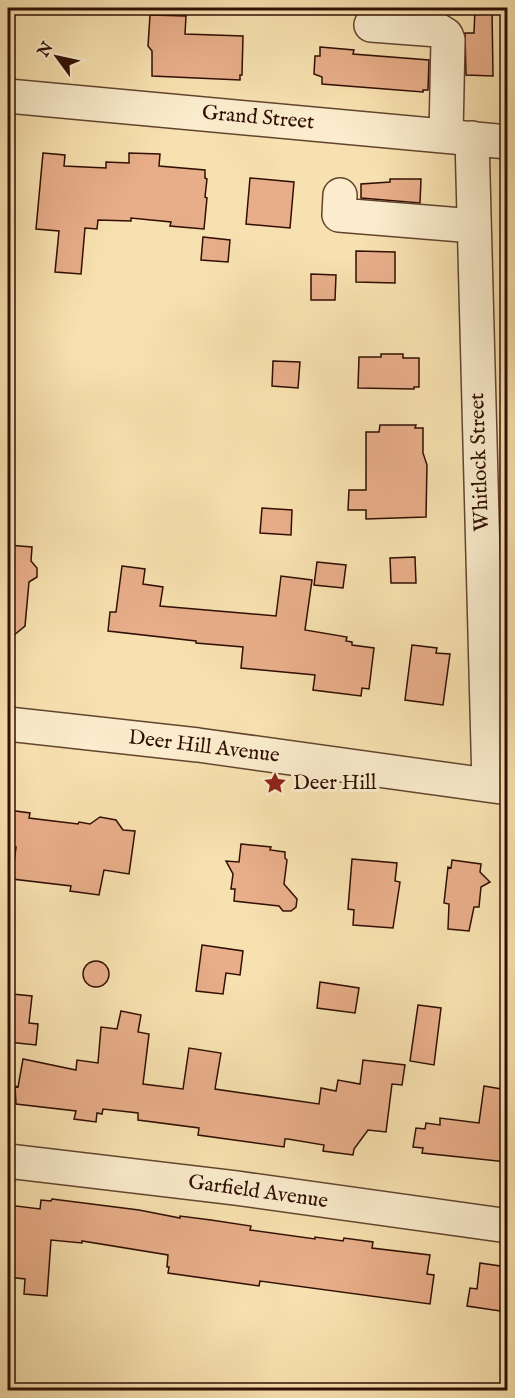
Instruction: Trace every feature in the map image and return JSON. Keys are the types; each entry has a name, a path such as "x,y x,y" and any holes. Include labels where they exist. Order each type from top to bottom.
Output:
{"street":[{"name":"Whitlock Street","path":"371,25 438,30 446,35 448,40 459,136 474,226 498,787"},
{"name":"Grand Street","path":"8,96 507,142"},
{"path":"340,195 339,215 474,226"},
{"name":"Deer Hill Avenue","path":"8,724 198,745 498,787"},
{"name":"Garfield Avenue","path":"8,1161 236,1188 507,1226"}],"building":[{"path":"475,9 492,9 493,76 466,75 465,33 474,33"},
{"path":"150,15 186,16 185,34 243,36 240,80 152,76 152,51 148,46"},
{"path":"320,47 354,50 353,54 429,60 428,90 423,90 423,92 322,84 322,77 314,74 315,56 320,56"},
{"path":"43,153 65,155 64,166 106,168 106,162 129,163 129,153 160,154 159,166 205,170 207,179 205,197 207,198 204,229 170,226 171,222 131,218 131,221 98,220 97,229 85,228 81,274 55,272 59,231 36,229"},
{"path":"250,178 294,182 290,228 246,224"},
{"path":"390,179 421,179 420,203 361,198 361,184 390,182"},
{"path":"203,237 230,240 228,262 201,260"},
{"path":"356,251 395,252 395,283 356,282"},
{"path":"311,274 336,275 335,300 311,300"},
{"path":"381,354 403,354 403,358 419,358 419,387 414,387 414,389 358,388 359,357 381,357"},
{"path":"273,361 300,362 298,388 272,386"},
{"path":"380,425 416,425 415,428 423,428 423,453 427,465 426,517 366,519 366,510 348,510 349,490 366,490 366,432 379,432"},
{"path":"262,508 292,510 291,535 260,533"},
{"path":"8,545 32,547 31,561 37,568 37,577 29,582 25,626 8,640"},
{"path":"415,557 416,583 391,583 390,558"},
{"path":"317,562 346,565 343,588 314,585"},
{"path":"122,566 145,569 143,584 163,587 160,606 276,616 281,576 312,580 305,630 347,637 346,641 352,642 352,645 374,648 369,689 362,688 361,696 313,690 315,675 241,668 243,647 108,631 110,612 116,612"},
{"path":"412,645 437,648 436,653 450,654 443,705 405,700"},
{"path":"8,810 30,813 29,818 78,824 79,822 90,824 100,817 116,820 123,830 135,831 129,874 104,870 99,895 70,891 71,886 12,879 16,847 12,847 13,843 8,842"},
{"path":"241,844 271,847 270,850 285,852 287,860 284,884 297,899 296,907 291,911 283,911 279,906 234,901 235,889 231,889 233,874 226,861 239,862"},
{"path":"352,859 397,863 395,881 400,882 393,928 353,925 354,910 348,909"},
{"path":"452,860 481,864 480,872 490,882 481,887 479,907 474,907 469,931 448,929 449,904 444,903 448,867 451,868"},
{"path":"202,945 243,951 240,975 226,973 223,994 196,991"},
{"path":"96,961 105,965 109,974 105,983 96,987 87,983 83,974 87,965"},
{"path":"320,982 359,988 355,1013 317,1008"},
{"path":"12,994 32,996 29,1023 38,1024 36,1045 8,1042 8,1020"},
{"path":"418,1005 441,1008 434,1065 410,1061"},
{"path":"121,1011 141,1015 138,1032 149,1034 143,1084 183,1089 189,1048 221,1053 215,1089 319,1104 321,1088 336,1091 338,1080 360,1084 363,1060 405,1065 402,1085 392,1084 386,1132 368,1130 354,1149 353,1155 323,1151 324,1145 288,1139 285,1139 284,1147 198,1135 199,1128 138,1120 138,1113 103,1109 102,1114 97,1113 96,1122 74,1119 76,1111 16,1104 15,1086 18,1087 23,1059 76,1070 77,1060 98,1063 101,1027 117,1029"},
{"path":"484,1086 507,1090 507,1162 422,1153 423,1148 413,1147 416,1128 425,1129 426,1123 440,1125 440,1118 479,1123"},
{"path":"52,1199 251,1226 250,1230 315,1239 315,1237 343,1241 344,1238 373,1242 372,1248 430,1255 427,1274 434,1275 430,1304 260,1281 259,1286 168,1273 168,1255 82,1241 82,1243 51,1240 47,1296 24,1294 25,1279 8,1277 8,1205 40,1209 41,1200 51,1201"},
{"path":"480,1263 507,1267 506,1304 501,1303 500,1311 467,1306 470,1288 477,1289"}],"place":[{"name":"Deer Hill","path":"275,783"}]}
